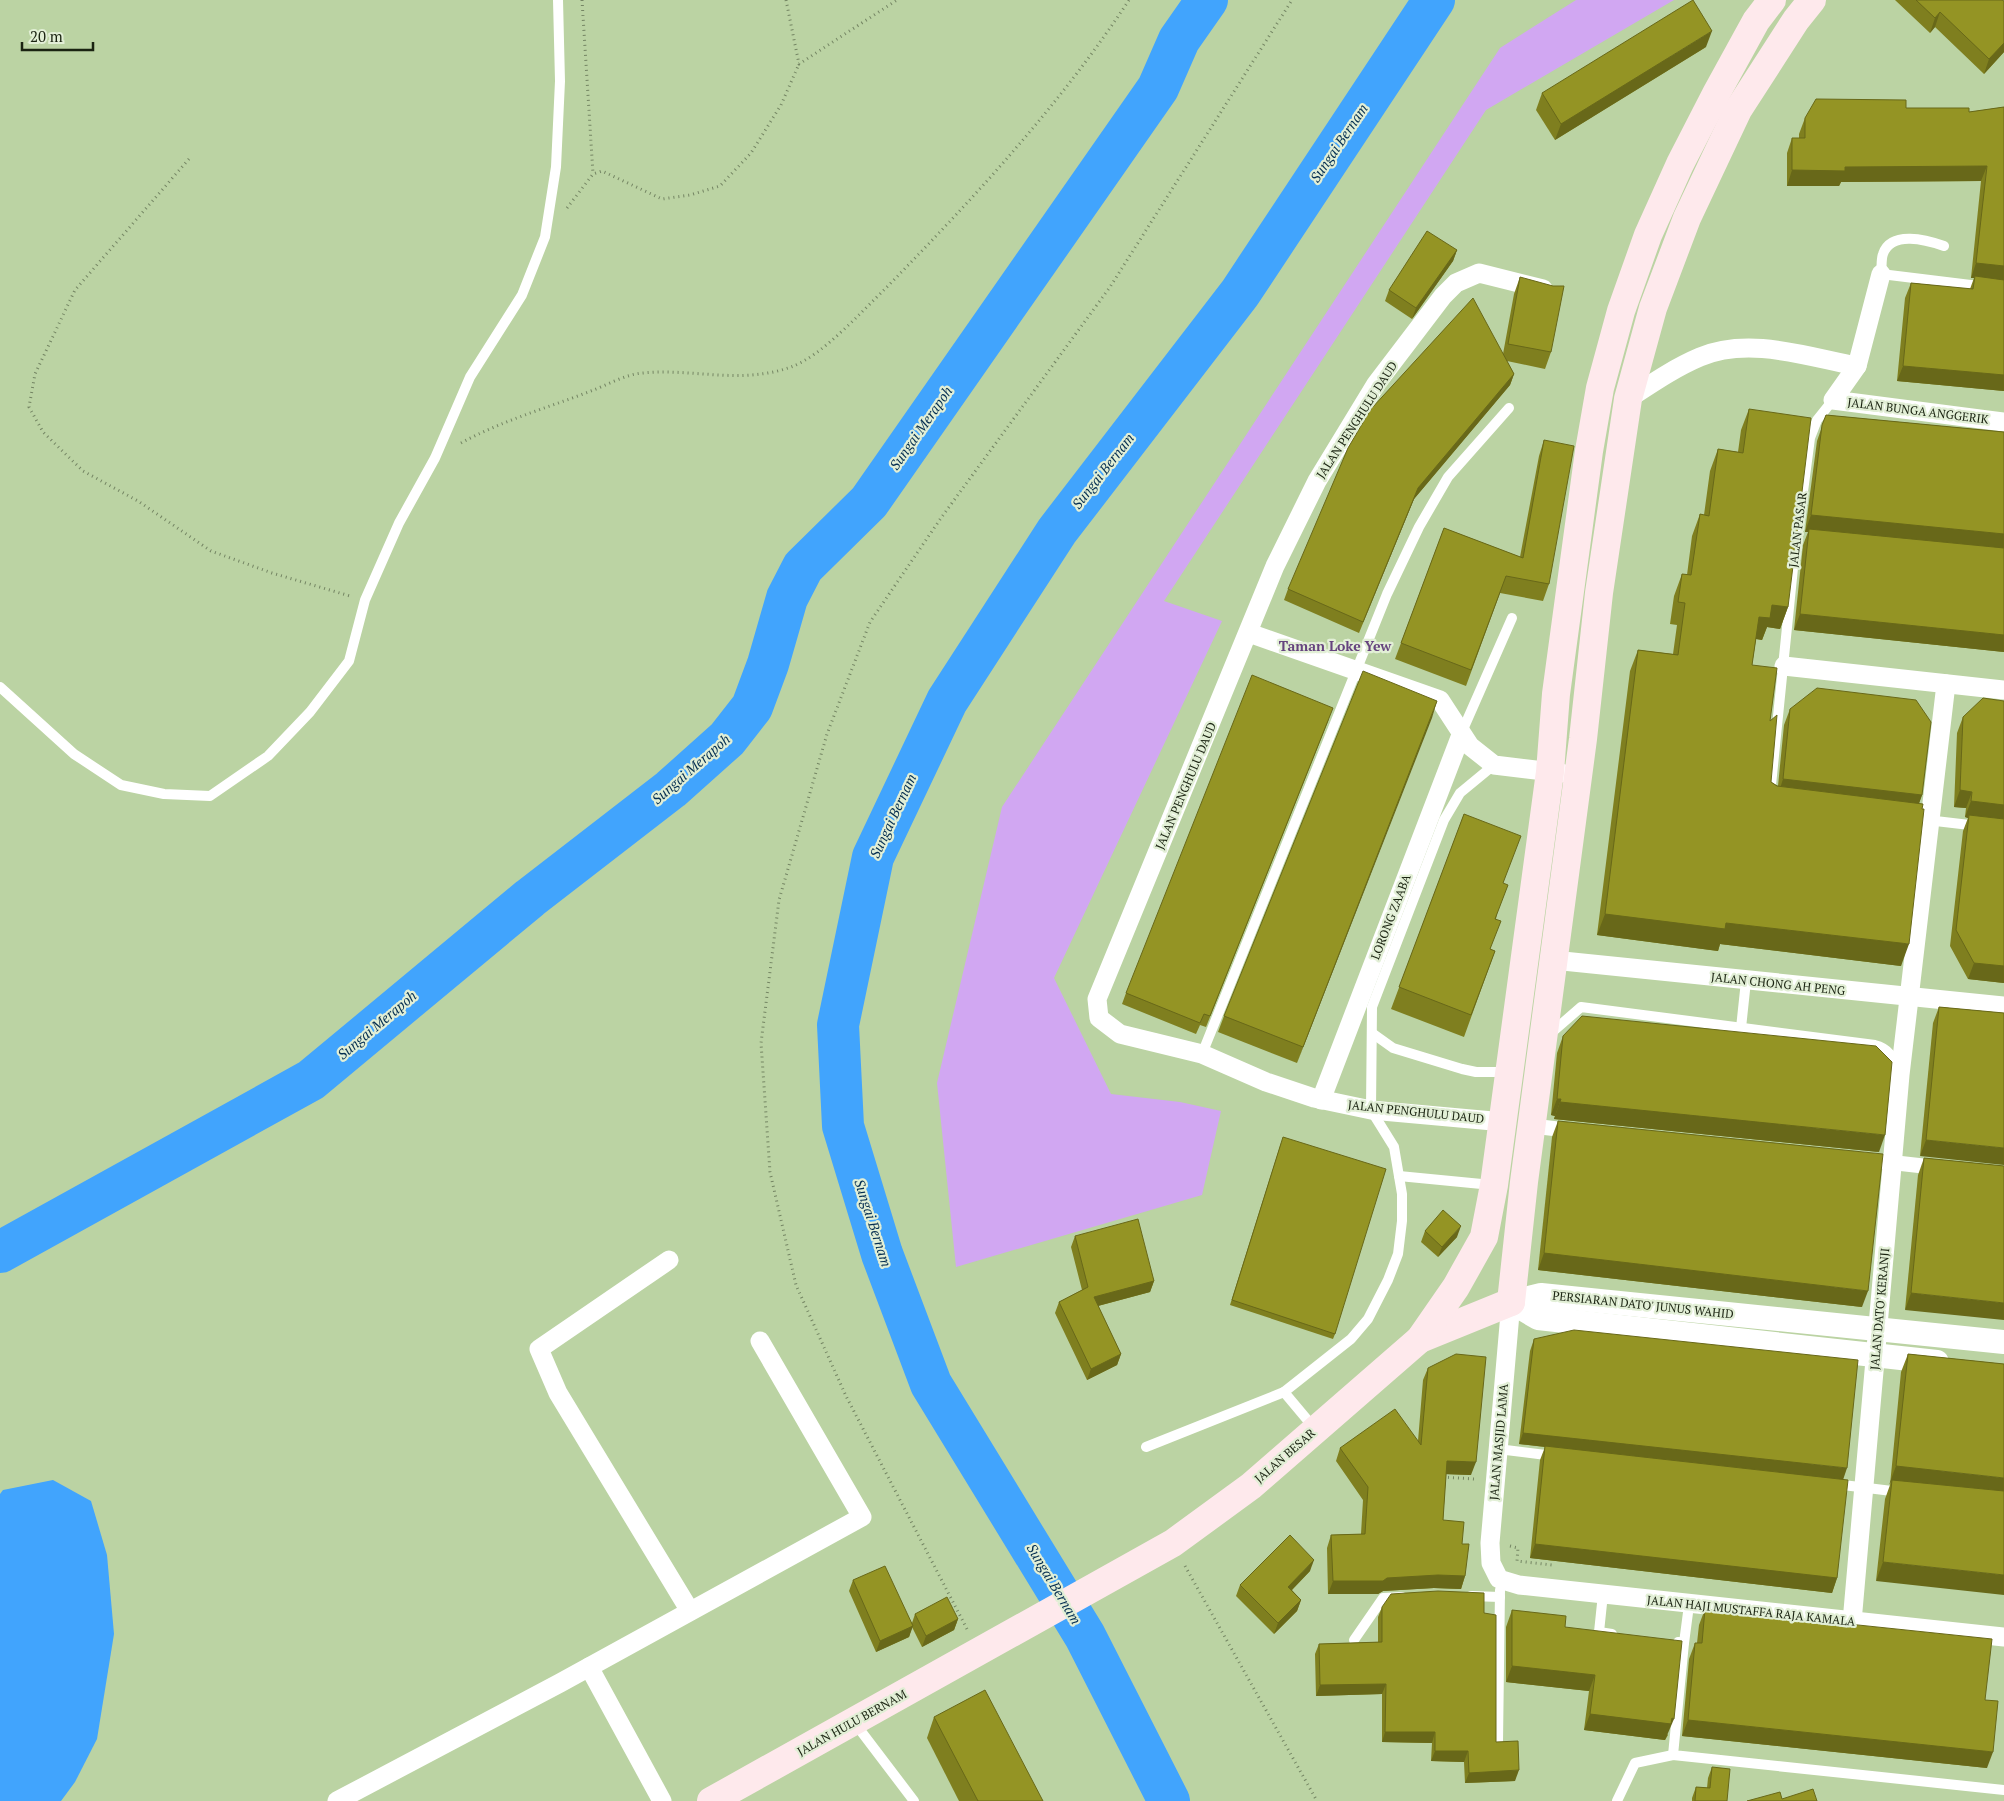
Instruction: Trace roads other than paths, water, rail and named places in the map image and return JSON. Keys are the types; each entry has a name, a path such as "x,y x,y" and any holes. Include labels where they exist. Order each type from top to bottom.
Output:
{"main road":[{"path":"1420,1340 1456,1287 1484,1237 1494,1186 1550,772 1556,694 1589,451 1600,388 1621,311 1648,235 1680,164 1756,21 1772,0"},
{"path":"1511,1302 1599,593 1628,399 1653,308 1687,218 1738,110 1812,0"},
{"path":"1484,1237 1511,1302"},
{"path":"1420,1340 1511,1302"},
{"name":"JALAN BESAR","path":"1142,1560 1173,1543 1251,1486 1420,1340"},
{"name":"JALAN HULU BERNAM","path":"711,1801 1142,1560"}],"street":[{"name":"JALAN PENGHULU DAUD","path":"1504,1122 1371,1110 1321,1100 1266,1082 1202,1054 1120,1034 1099,1018 1097,998 1275,566 1317,481 1376,384 1443,296 1456,283 1479,273 1550,291"},
{"path":"1833,400 1858,366 1881,274"},
{"path":"1628,399 1666,374 1702,356 1739,348 1764,349 1858,366"},
{"name":"JALAN BUNGA ANGGERIK","path":"1833,400 2004,422"},
{"path":"1249,633 1440,700 1451,714 1461,734 1474,750 1494,765 1578,774"},
{"path":"1784,666 2004,690"},
{"name":"JALAN DATO' KERANJI","path":"1852,1622 1900,1075 1925,820 1946,684"},
{"name":"LORONG ZAABA","path":"1321,1100 1461,734"},
{"name":"JALAN CHONG AH PENG","path":"1553,960 2004,1006"},
{"path":"1532,1126 1585,1132"},
{"path":"1843,1158 1958,1170"},
{"path":"669,1260 538,1348 558,1393 690,1611"},
{"name":"PERSIARAN DATO' JUNUS WAHID","path":"1511,1302 1541,1295 2004,1342"},
{"name":"PERSIARAN DATO' JUNUS WAHID","path":"1511,1302 1538,1318 1955,1364"},
{"name":"JALAN MASJID LAMA","path":"1500,1588 1491,1563 1490,1543 1511,1302"},
{"path":"337,1801 589,1667 862,1517 760,1341"},
{"name":"JALAN HAJI MUSTAFFA RAJA KAMALA","path":"1500,1588 1519,1585 1689,1605 2004,1637"},
{"path":"589,1667 662,1801"}],"lane":[{"path":"0,687 74,754 121,784 164,794 210,796 268,756 310,712 350,661 365,600 399,523 435,458 470,376 522,295 545,237 556,167 560,81 558,0"},
{"path":"1944,246 1904,238 1888,244 1883,254 1881,274 2004,289"},
{"name":"JALAN PASAR","path":"1779,802 1770,801 1784,666 1802,538 1810,438 1817,420 1833,400"},
{"path":"1202,1054 1387,594 1419,527 1448,477 1509,408"},
{"path":"1461,734 1512,618"},
{"path":"1146,1447 1284,1392 1351,1339 1368,1320 1388,1280 1398,1254 1402,1221 1399,1176 1394,1148 1371,1110 1372,1007 1444,820 1460,793 1494,765"},
{"path":"1925,820 2004,829"},
{"path":"1741,1028 1746,981"},
{"path":"1544,1040 1581,1007 1883,1047 1894,1058 1900,1075"},
{"path":"1372,1033 1393,1048 1462,1069 1476,1072 1510,1072"},
{"path":"1399,1176 1494,1186"},
{"path":"1284,1392 1315,1430"},
{"path":"1498,1449 1562,1456"},
{"path":"1825,1483 1911,1493"},
{"path":"1462,1596 1500,1588 1498,1742"},
{"path":"1604,1594 1599,1632 1627,1636"},
{"path":"1354,1640 1383,1598 1417,1596"},
{"path":"1673,1754 1689,1605"},
{"path":"1665,1641 1684,1643"},
{"path":"854,1722 914,1801"},
{"path":"1617,1801 1634,1763 1673,1754 2004,1790"}],"water":[{"path":"53,1480 91,1501 107,1555 114,1634 97,1739 75,1782 61,1801 0,1801 0,1494 3,1490"}],"waterway":[{"name":"Sungai Merapoh","path":"0,1252 311,1080 530,898 671,789 727,739 752,707 768,664 787,598 803,567 869,502 1158,88 1179,40 1207,0"},
{"name":"Sungai Bernam","path":"1169,1801 1085,1636 931,1384 882,1254 843,1126 838,1025 873,857 947,701 1057,531 1240,293 1434,0"}],"district":[{"name":"Taman Loke Yew","path":"1335,646"}]}
